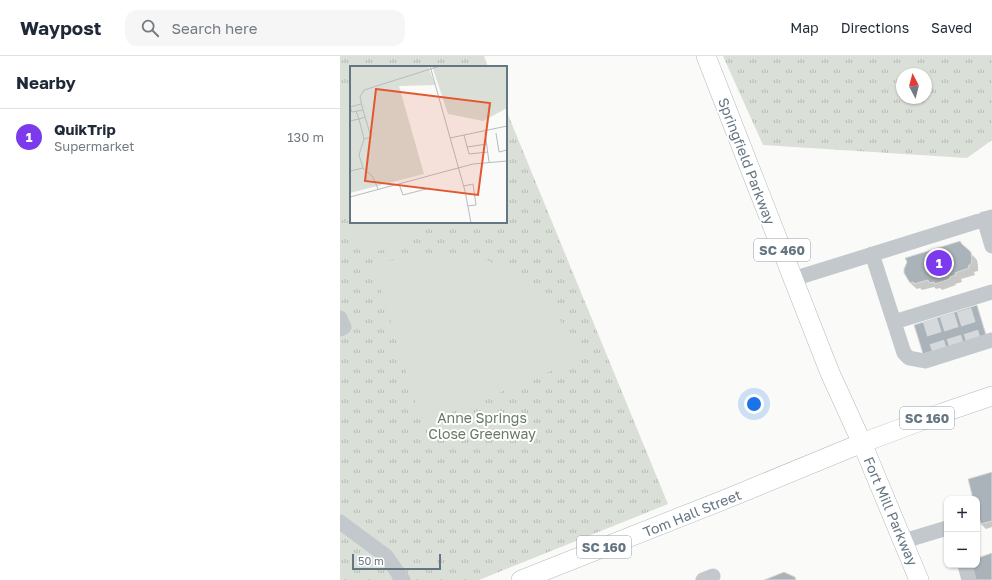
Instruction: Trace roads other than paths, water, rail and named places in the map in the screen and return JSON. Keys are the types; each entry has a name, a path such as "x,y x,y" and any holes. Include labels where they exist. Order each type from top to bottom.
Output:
{"main road":[{"name":"Springfield Parkway","path":"706,56 830,373 862,443"},
{"name":"SC 160","path":"862,443 992,396"},
{"name":"Fort Mill Parkway","path":"862,443 919,580"},
{"name":"Tom Hall Street","path":"532,578 862,443"}],"lane":[{"path":"793,279 988,218 992,246"},
{"path":"872,254 904,353 909,358 925,361 940,352 974,342 992,340"},
{"path":"894,322 928,316 963,305 992,292"},
{"path":"340,318 344,327 340,328"},
{"path":"340,522 386,556 403,580"},
{"path":"904,541 944,529"},
{"path":"966,568 969,580"}],"tunnel":[{"path":"964,310 973,339"},
{"path":"947,315 956,344"},
{"path":"930,320 939,349"}],"place":[{"name":"QuikTrip","path":"939,263"}],"park label":[{"name":"Anne Springs Close Greenway","path":"482,426"}]}
